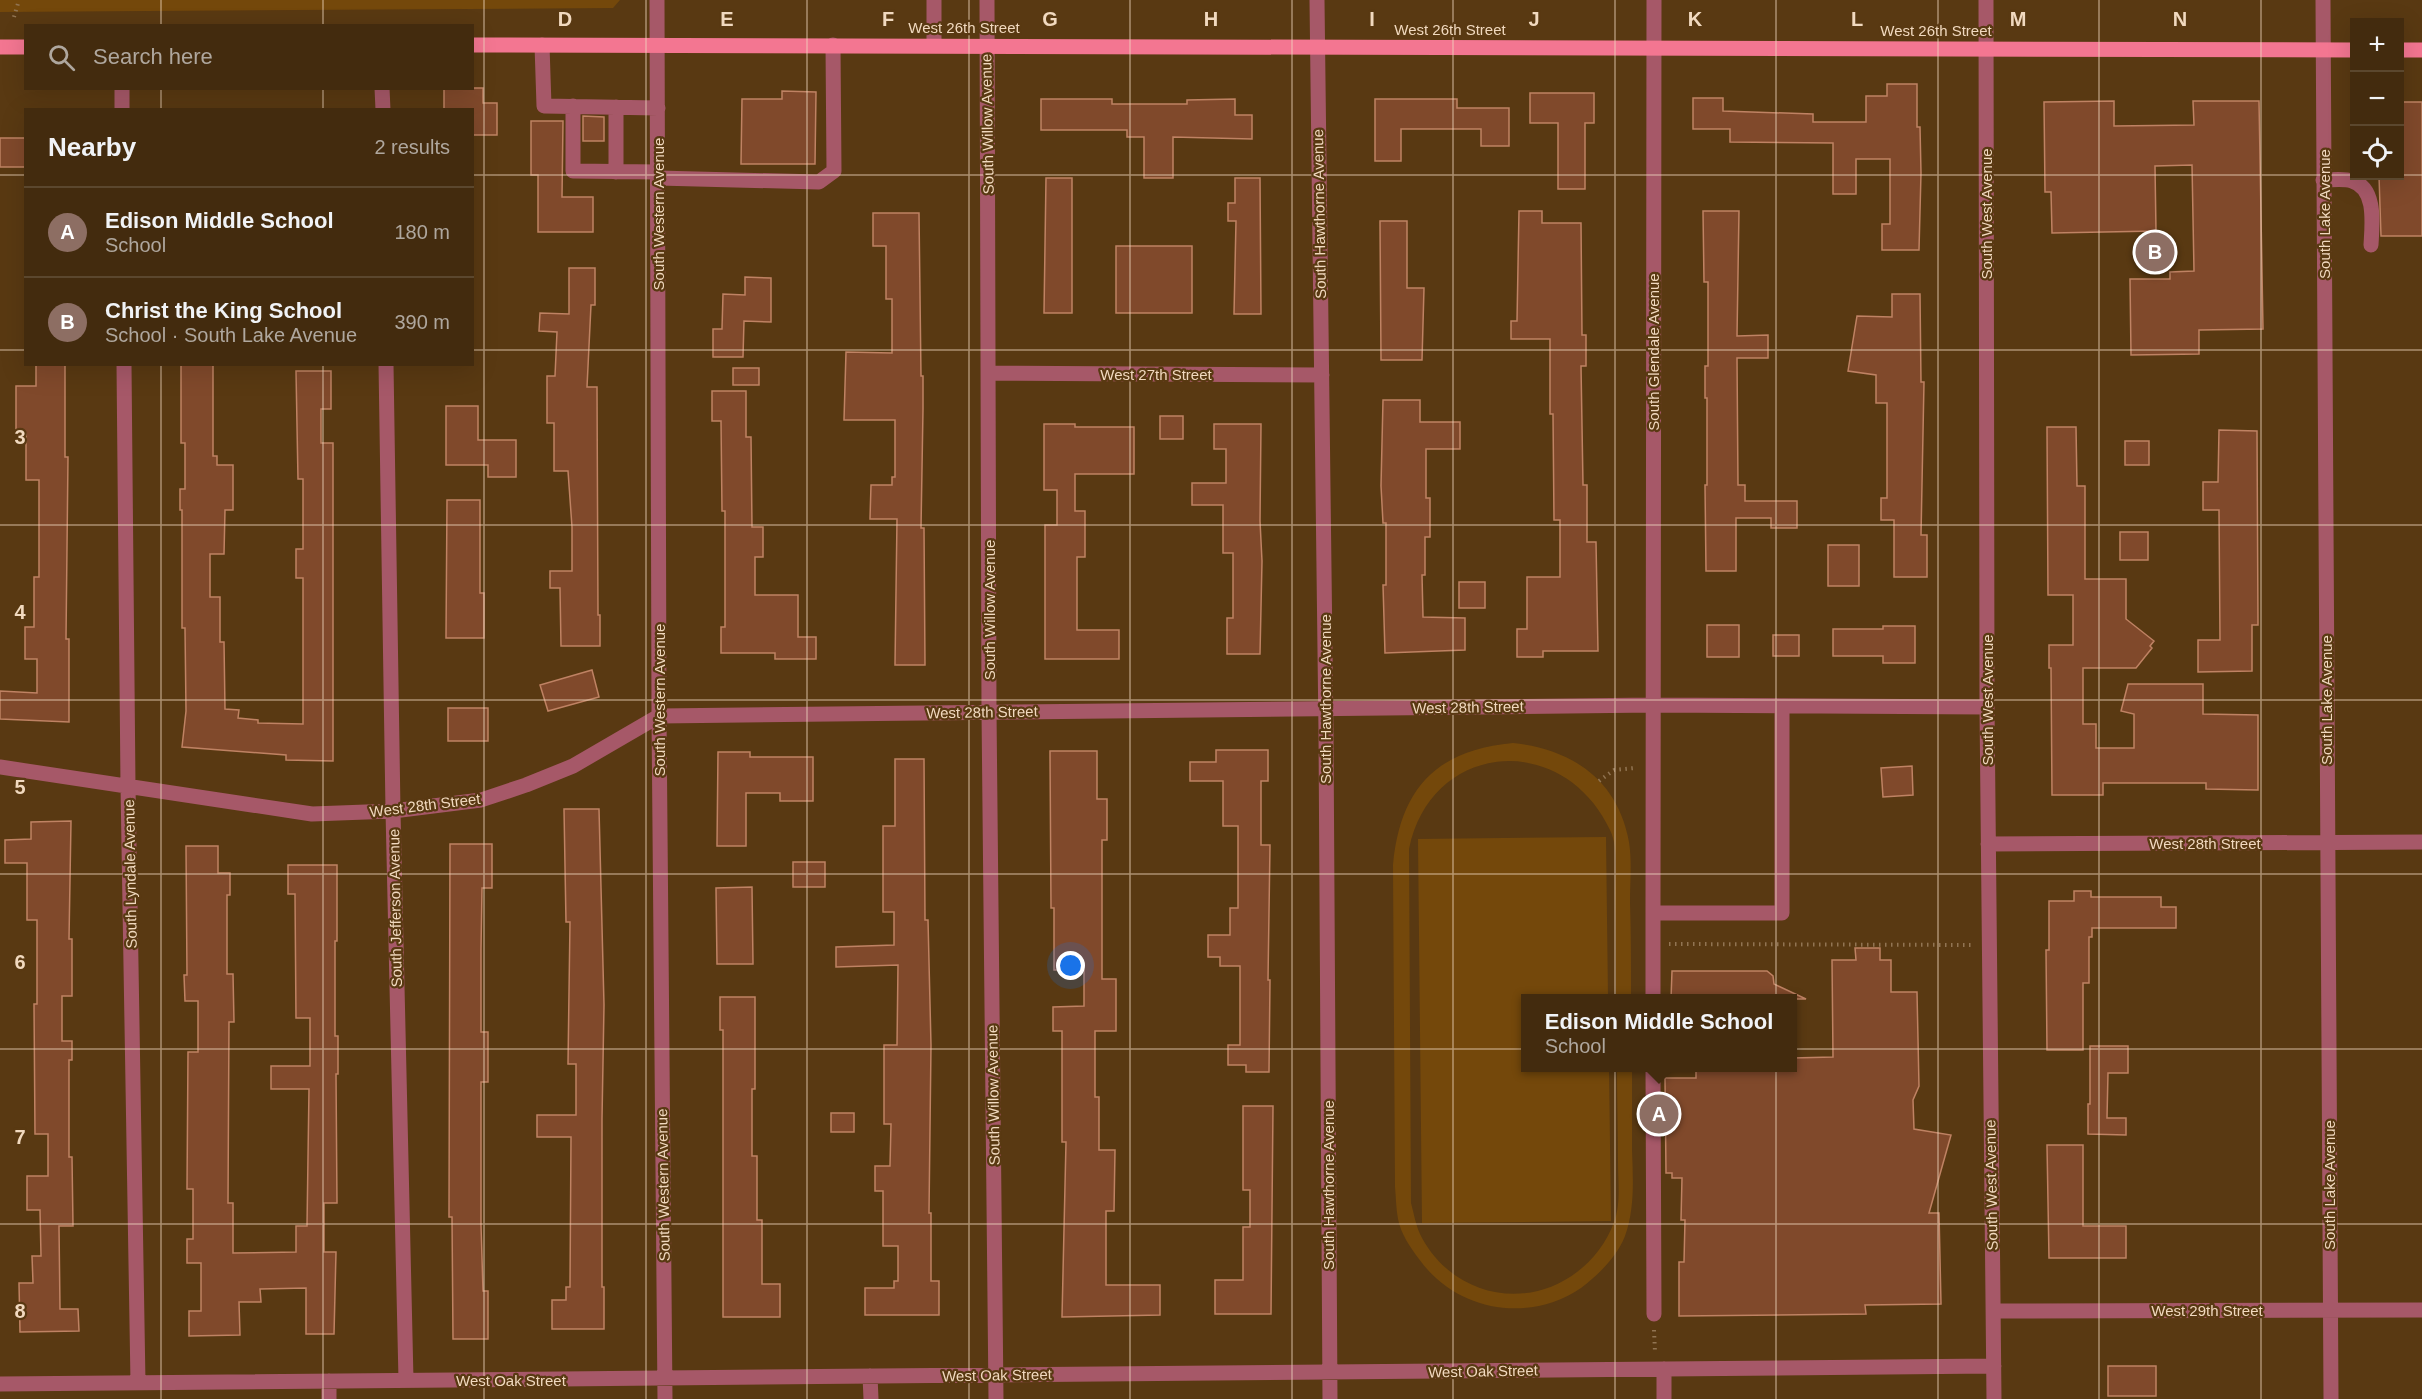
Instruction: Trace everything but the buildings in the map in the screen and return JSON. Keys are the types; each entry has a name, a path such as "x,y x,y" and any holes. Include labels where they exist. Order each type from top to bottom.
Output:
{"main road":[{"name":"West 26th Street","path":"474,45 2350,50"},
{"path":"0,47 24,46"},
{"path":"2404,50 2422,50"}],"street":[{"name":"South Western Avenue","path":"657,0 659,716 665,1399"},
{"path":"934,0 934,45"},
{"name":"South Willow Avenue","path":"987,0 990,373 989,711 996,1399"},
{"name":"South Hawthorne Avenue","path":"1317,0 1326,708 1330,1399"},
{"name":"South Glendale Avenue","path":"1653,994 1654,0"},
{"name":"South West Avenue","path":"1986,0 1987,707 1994,1399"},
{"name":"South Lake Avenue","path":"2323,0 2331,1399"},
{"path":"542,45 544,106 658,108"},
{"path":"573,106 573,171 819,182 834,171 833,45"},
{"path":"122,90 122,108"},
{"path":"382,90 383,108"},
{"path":"616,107 616,172"},
{"path":"2323,180 2352,181 2364,190 2372,210 2372,245"},
{"name":"South Lyndale Avenue","path":"124,366 138,1383"},
{"name":"South Jefferson Avenue","path":"386,366 406,1380"},
{"name":"West 27th Street","path":"990,373 1322,375"},
{"name":"West 28th Street","path":"0,767 312,814 393,811 481,800 573,766 659,716 1654,705 1987,707"},
{"path":"1653,913 1782,913 1782,707"},
{"name":"West 28th Street","path":"1988,844 2422,842"},
{"path":"1653,1072 1654,1314"},
{"name":"West 29th Street","path":"1993,1311 2422,1310"},
{"name":"West Oak Street","path":"4,1389 138,1383 1994,1366"},
{"path":"1660,1369 1664,1399"},
{"path":"870,1376 871,1399"},
{"path":"329,1381 329,1399"}],"path":[{"path":"14,17 19,0"},
{"path":"1599,781 1606,774 1621,768 1654,768"},
{"path":"1653,944 1989,945"},
{"path":"1654,1314 1660,1369"}],"shaded area":[{"path":"0,0 620,0 613,8 0,12"},
{"path":"1513,743 1534,746 1554,752 1589,771 1615,801 1629,842 1631,864 1631,994 1616,994 1615,845 1610,830 1589,798 1562,776 1532,764 1500,762 1470,769 1443,786 1422,813 1409,849 1411,1203 1422,1238 1435,1257 1452,1273 1471,1284 1492,1291 1513,1294 1535,1292 1557,1284 1589,1262 1611,1229 1618,1208 1617,1072 1632,1072 1632,1204 1622,1244 1606,1265 1581,1288 1560,1299 1539,1306 1516,1308 1473,1301 1452,1291 1434,1277 1406,1240 1399,1225 1395,1187 1393,865 1397,838 1404,815 1414,795 1427,778 1443,765 1463,754 1486,747"},
{"path":"1606,837 1608,994 1521,994 1521,1072 1609,1072 1611,1221 1422,1223 1418,839"}],"place":[{"name":"Christ the King School","path":"2155,252"},
{"name":"Edison Middle School","path":"1659,1114"}]}
